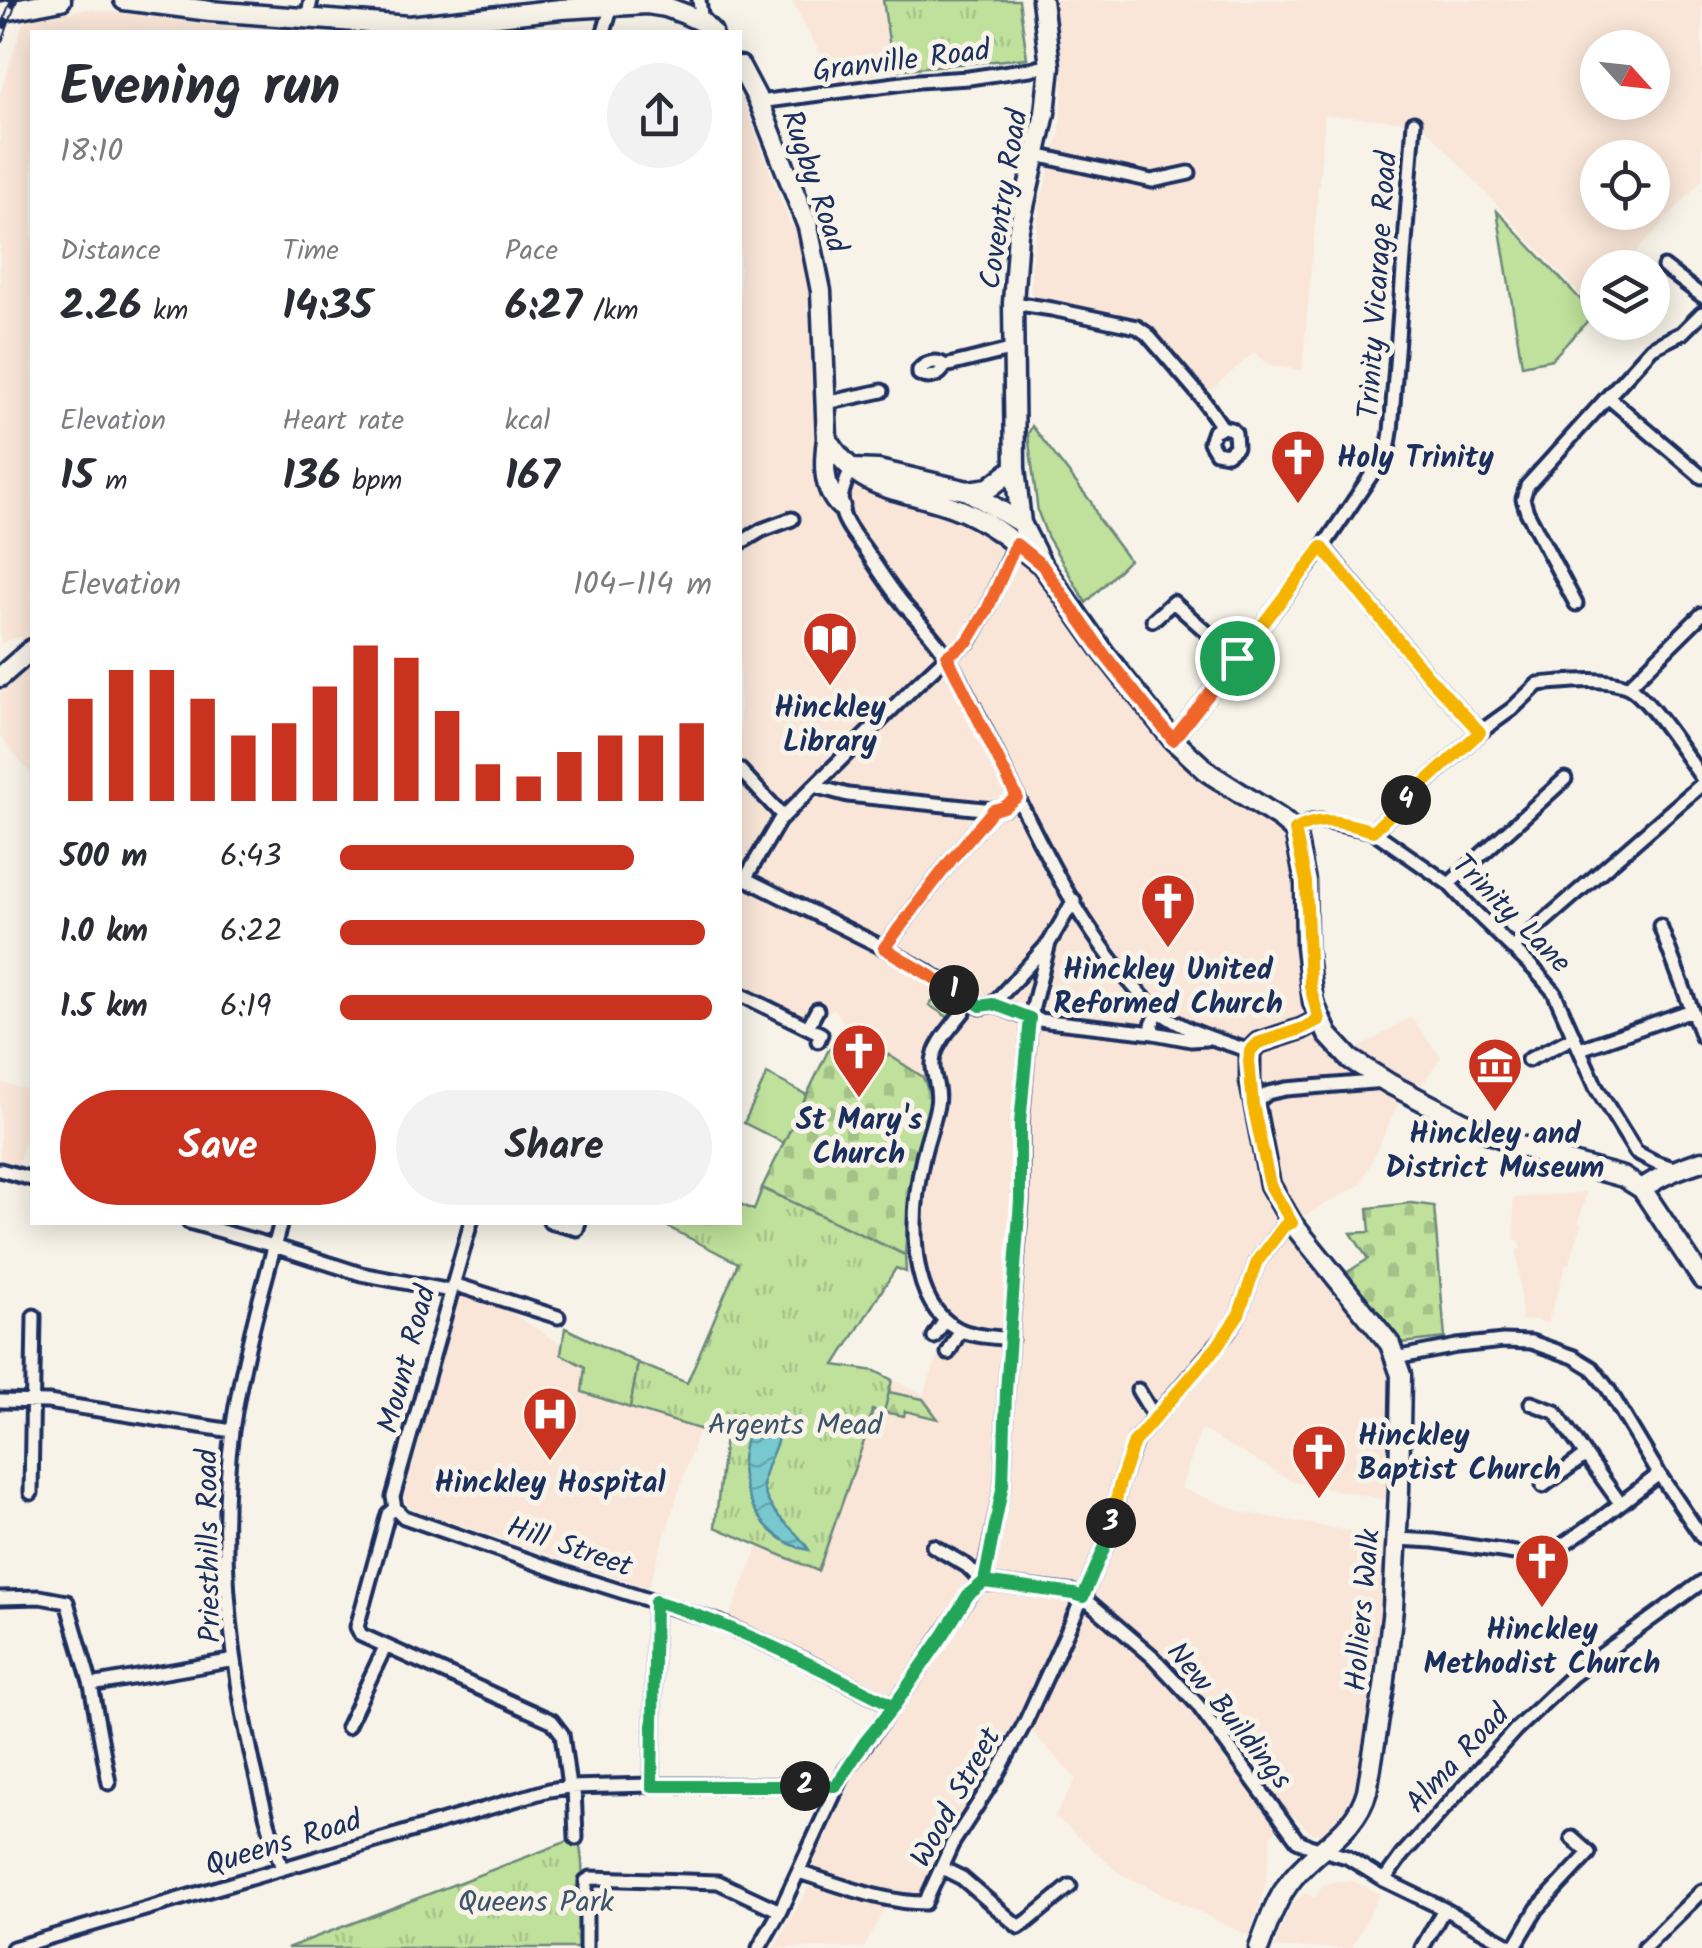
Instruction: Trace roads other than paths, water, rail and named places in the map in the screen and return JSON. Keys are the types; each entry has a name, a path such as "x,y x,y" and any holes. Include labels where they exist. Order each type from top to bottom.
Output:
{"main road":[{"path":"0,12 61,0"},
{"path":"124,0 422,29 647,4 666,7 707,27"},
{"name":"Coventry Road","path":"1021,522 1015,468 1013,304 1018,233 1045,113 1050,66 1042,0"},
{"name":"Rugby Road","path":"742,70 759,102 808,227 822,291 825,470 830,492 840,506"},
{"path":"827,439 837,456 870,482 952,506 985,521 1042,565"},
{"path":"968,491 989,488 1015,468"},
{"path":"851,469 882,471 968,491 1021,522 1042,565 1104,654 1173,740 1209,773 1295,830 1306,882 1310,986 1319,1020 1328,1036 1350,1058 1463,1122 1559,1160 1623,1177 1642,1189 1702,1279"},
{"path":"0,677 30,651"},
{"path":"1319,1020 1258,1043 1250,1051 1253,1105 1270,1185 1292,1223 1381,1332 1395,1358"},
{"path":"1642,1189 1676,1169 1702,1161"},
{"name":"Holliers Walk","path":"1259,1948 1283,1891 1354,1820 1367,1790 1386,1673 1398,1539 1401,1375 1395,1358"}],"street":[{"path":"307,19 311,0"},
{"path":"699,0 707,27"},
{"path":"605,30 612,5"},
{"name":"Granville Road","path":"759,102 1050,66"},
{"name":"Trinity Vicarage Road","path":"1173,740 1322,547 1388,450 1414,122"},
{"path":"1036,155 1152,180 1187,171"},
{"path":"1670,271 1700,292"},
{"path":"1013,304 1136,327 1147,334 1222,427"},
{"path":"1576,604 1527,512 1523,499 1527,486 1652,348 1682,333 1702,312"},
{"path":"945,366 1014,349"},
{"path":"826,403 882,391"},
{"path":"1609,398 1702,477"},
{"path":"840,506 851,469"},
{"name":"Rugby Road","path":"840,506 845,521 894,593 947,656 1017,797 1074,900 1107,952 1158,1012"},
{"path":"742,541 792,520"},
{"name":"Coventry Road","path":"742,877 783,816 947,656 968,641 987,610 1016,544 1021,522"},
{"path":"1322,547 1427,675 1480,732"},
{"path":"1154,620 1173,602 1237,658"},
{"path":"1629,686 1702,614"},
{"path":"1373,831 1538,684 1589,680 1629,686 1667,727 1702,781 1512,948"},
{"path":"742,772 783,816"},
{"path":"1450,884 1565,779"},
{"path":"814,786 848,795 993,810 1017,797"},
{"path":"884,948 993,810"},
{"name":"Trinity Lane","path":"1295,830 1322,821 1373,831 1450,884 1554,992 1598,1089 1636,1152 1676,1169"},
{"path":"742,877 884,948 981,1006 993,1004 1030,1018 1192,1040 1210,1039"},
{"path":"993,1004 1049,942 1074,900"},
{"path":"1660,926 1702,1037"},
{"path":"759,1948 780,1911 836,1786 968,1595 984,1582 1003,1484 1020,1200 1020,1123 1030,1018 1049,942"},
{"path":"742,995 821,1034 818,1040"},
{"path":"966,998 966,1007 934,1056 939,1094 922,1160 914,1233 918,1271 929,1298 945,1320 960,1331 1011,1339"},
{"path":"808,1027 817,1010"},
{"path":"1528,1060 1692,1010"},
{"path":"1154,1033 1152,1025 1158,1012 1210,1039 1250,1051"},
{"path":"1253,1105 1268,1093 1286,1089 1385,1081"},
{"path":"0,1170 30,1178"},
{"name":"Wood Street","path":"798,1872 879,1896 925,1903 952,1844 1025,1723 1083,1597 1108,1539 1134,1442 1227,1332 1239,1314 1257,1262 1284,1226 1292,1223"},
{"path":"200,1225 361,1274 452,1288 558,1317"},
{"name":"Priesthills Road","path":"280,1225 249,1343 232,1431 227,1532 235,1660 254,1774 282,1869"},
{"name":"Mount Road","path":"385,1647 361,1635 357,1628 388,1514 395,1508 393,1497 470,1225"},
{"path":"31,1493 34,1316"},
{"path":"934,1337 945,1320"},
{"path":"948,1353 960,1331"},
{"path":"1395,1358 1504,1341 1531,1342 1592,1368 1701,1532"},
{"path":"1138,1390 1155,1418"},
{"path":"0,1400 34,1401 232,1431"},
{"path":"1530,1402 1555,1412 1620,1502"},
{"path":"1543,1486 1586,1455"},
{"path":"1398,1539 1535,1556 1555,1550 1659,1474"},
{"name":"Hill Street","path":"395,1508 404,1517 726,1625 894,1706"},
{"path":"933,1546 984,1582 1083,1597"},
{"name":"Alma Road","path":"1384,1880 1516,1729 1572,1676 1702,1582"},
{"path":"0,1598 40,1597 67,1602 91,1685 108,1783"},
{"name":"New Buildings","path":"1083,1597 1152,1656 1202,1711 1297,1840 1346,1857 1514,1948"},
{"path":"652,1786 655,1601"},
{"path":"347,1727 385,1647 552,1721 562,1734 576,1838"},
{"path":"91,1685 235,1660"},
{"name":"Queens Road","path":"13,1948 44,1944 549,1790 836,1786"},
{"path":"1514,1948 1538,1909 1589,1853 1572,1838"},
{"path":"942,1868 962,1878 1019,1926 1070,1886"},
{"path":"586,1948 586,1881 592,1878 718,1882 780,1911"},
{"path":"1644,1948 1702,1890"},
{"path":"1422,1948 1444,1909"}],"water":[{"path":"759,1417 778,1421 779,1431 764,1478 767,1499 809,1550 772,1531 748,1496 742,1455"}],"railway":[{"path":"0,39 14,0"}],"place":[{"name":"Holy Trinity","path":"1298,506"},
{"name":"Hinckley Library","path":"830,688"},
{"name":"Hinckley United Reformed Church","path":"1168,950"},
{"name":"St Mary's Church","path":"859,1100"},
{"name":"Hinckley and District Museum","path":"1495,1114"},
{"name":"Hinckley Hospital","path":"550,1463"},
{"name":"Hinckley Baptist Church","path":"1319,1501"},
{"name":"Hinckley Methodist Church","path":"1542,1610"}],"park label":[{"name":"Argents Mead","path":"795,1424"},
{"name":"Queens Park","path":"536,1901"}]}
